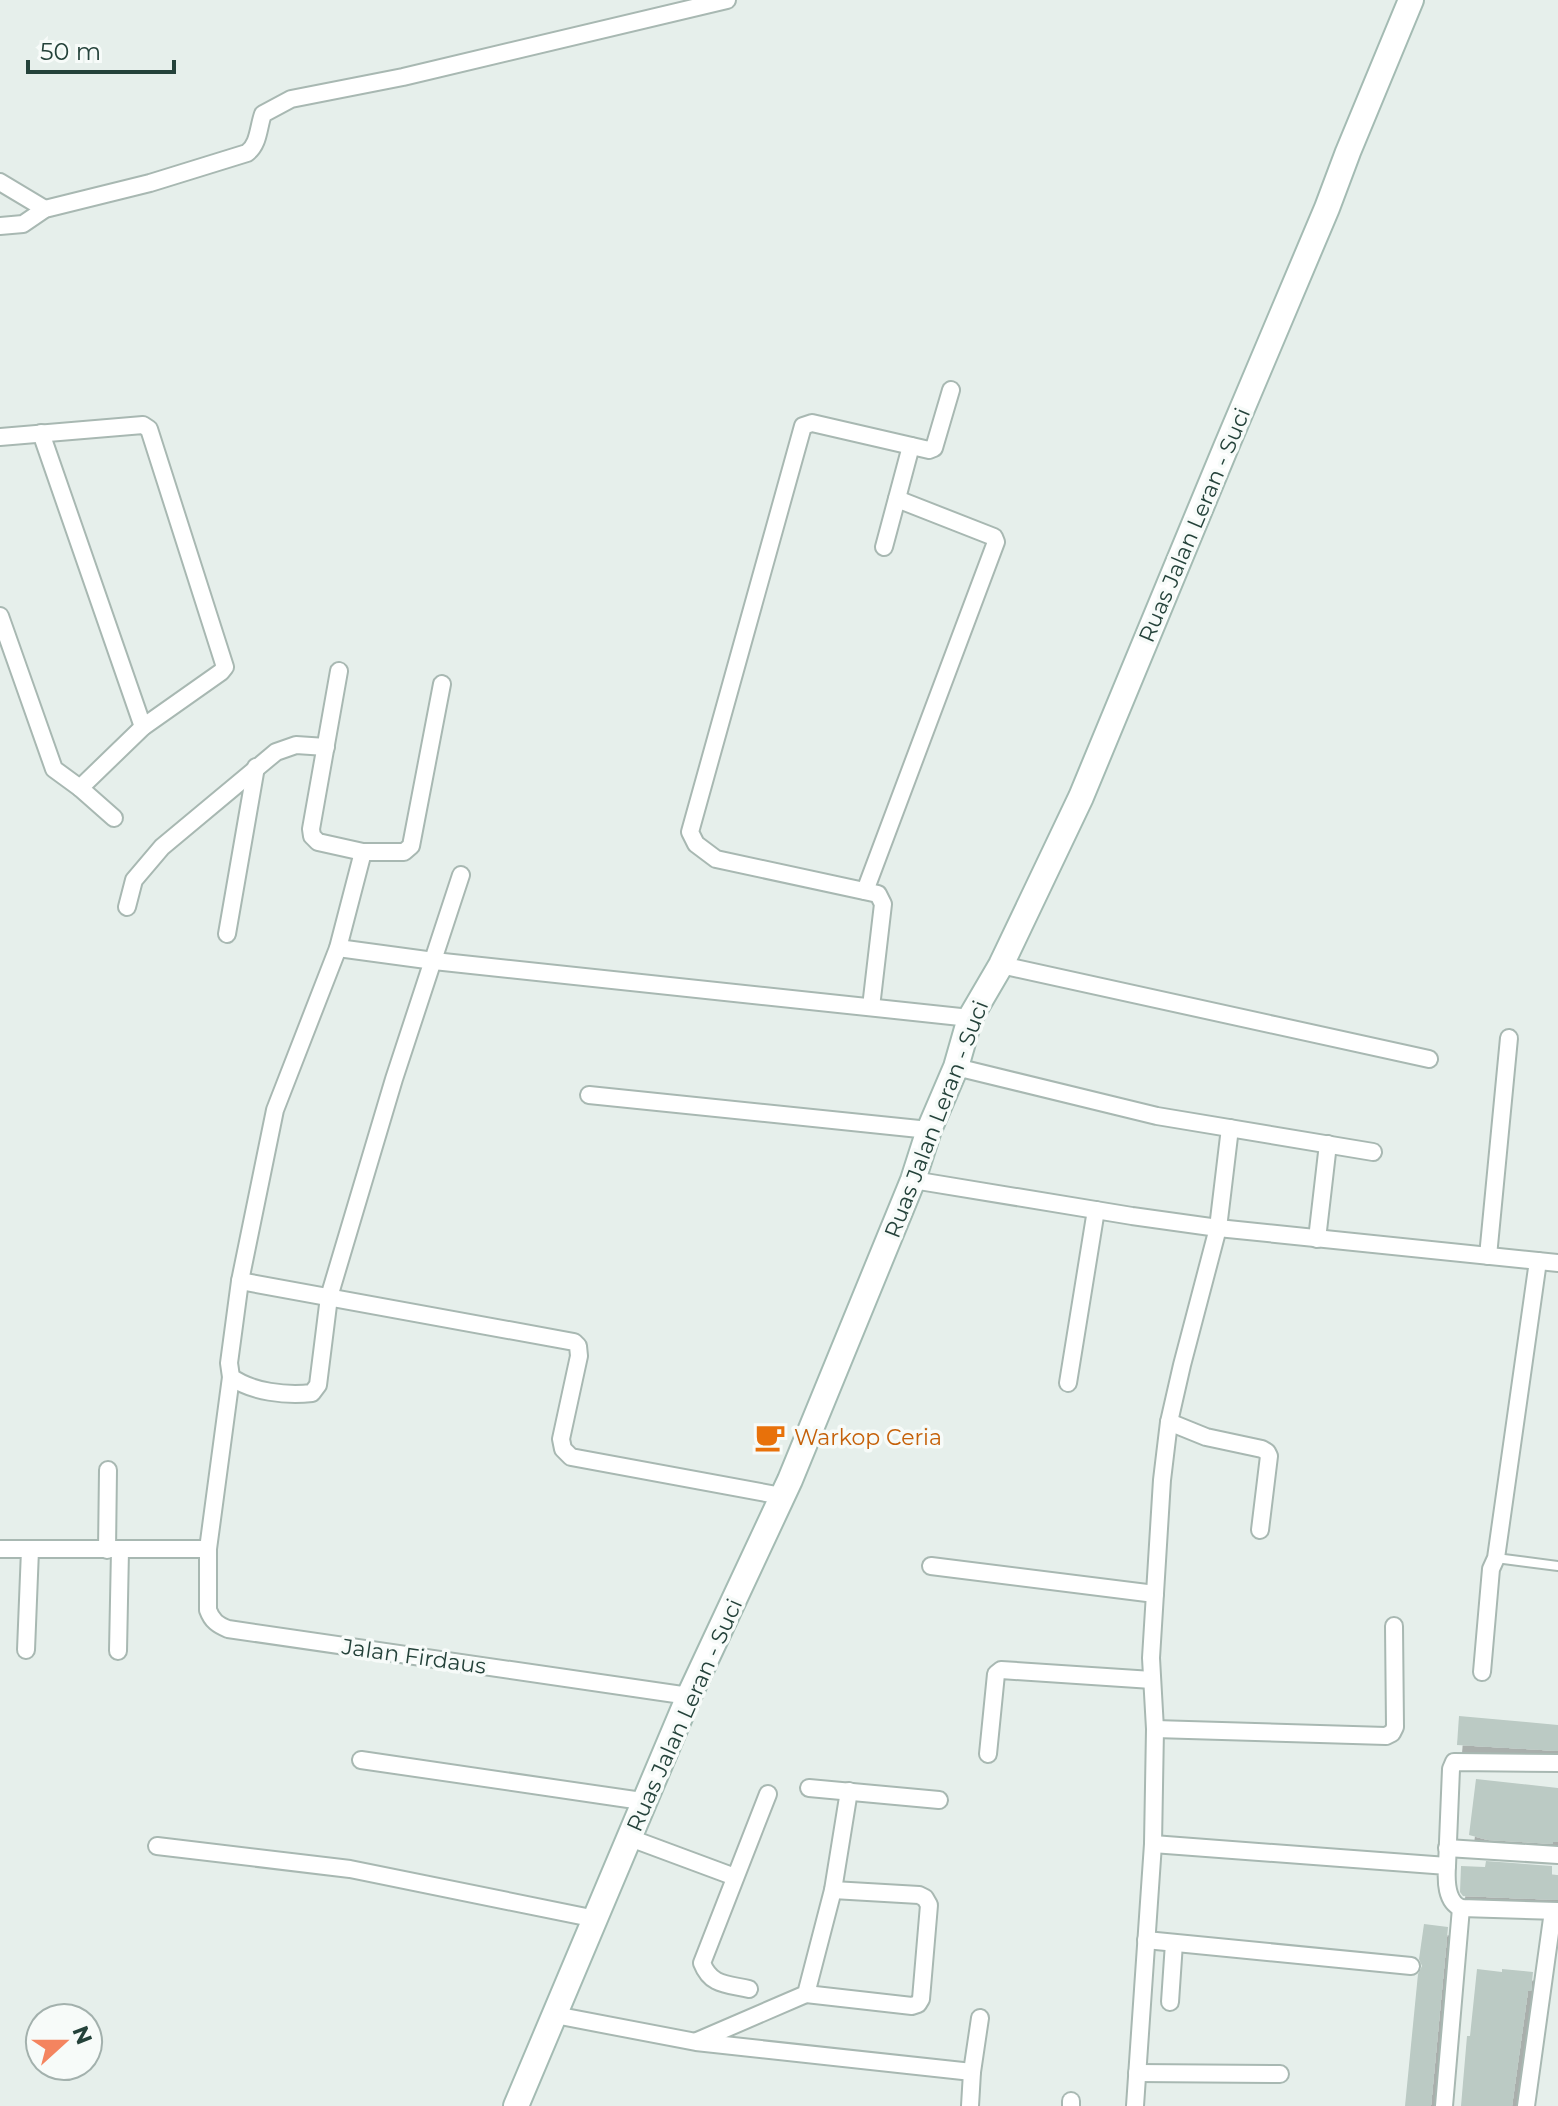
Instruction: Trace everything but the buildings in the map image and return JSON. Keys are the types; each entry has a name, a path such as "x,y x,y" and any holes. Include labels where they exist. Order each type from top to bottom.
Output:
{"main road":[{"name":"Ruas Jalan Leran - Suci","path":"516,2106 689,1696 782,1496 913,1180 929,1130 956,1067 970,1018 1001,965 1081,797 1411,0"}],"street":[{"path":"0,226 23,224 45,209 150,183 247,153 256,143 263,114 291,99 403,77 727,0"},
{"path":"0,182 45,209"},
{"path":"871,1007 883,904 878,894 716,859 696,844 690,832 803,426 812,423 923,450 934,448 951,390"},
{"path":"0,437 143,425 149,429 225,667 143,727 80,788"},
{"path":"41,433 143,727"},
{"path":"884,547 911,446"},
{"path":"865,891 996,542 994,537 897,499"},
{"path":"1,621 54,769 114,818"},
{"path":"339,671 311,829 312,836 318,842 363,852 404,852 411,846 442,684"},
{"path":"127,907 134,880 162,847 256,767 276,752 296,745 326,747"},
{"path":"227,934 256,767"},
{"name":"Jalan Firdaus","path":"363,852 338,948 275,1110 240,1281 229,1363 231,1377 208,1549 208,1610 211,1618 228,1629 689,1696"},
{"path":"231,1377 243,1386 299,1394 312,1393 318,1385 329,1297 394,1079 461,875"},
{"path":"338,948 970,1018"},
{"path":"1001,965 1429,1059"},
{"path":"1488,1256 1509,1038"},
{"path":"956,1067 1157,1116 1373,1152"},
{"path":"589,1095 929,1130"},
{"path":"1135,2106 1153,1844 1155,1729 1151,1658 1162,1480 1169,1422 1218,1228 1230,1128"},
{"path":"1317,1239 1328,1144"},
{"path":"913,1180 1218,1228 1558,1263"},
{"path":"1068,1383 1096,1210"},
{"path":"1482,1672 1491,1569 1496,1558 1538,1261"},
{"path":"240,1281 574,1342 578,1346 579,1356 561,1439 563,1449 571,1457 782,1496"},
{"path":"1169,1422 1206,1437 1267,1452 1260,1530"},
{"path":"108,1470 118,1651"},
{"path":"0,1549 208,1549"},
{"path":"26,1650 30,1550"},
{"path":"931,1566 1155,1594"},
{"path":"1155,1729 1386,1736 1395,1727 1394,1626"},
{"path":"988,1754 996,1674 1001,1670 1152,1680"},
{"path":"361,1760 645,1803"},
{"path":"1526,2106 1555,1911 1461,1908 1451,1902 1446,1879 1451,1769 1454,1762 1558,1763"},
{"path":"809,1788 939,1800"},
{"path":"806,1994 833,1890 849,1791"},
{"path":"749,1989 712,1980 702,1963 768,1794"},
{"path":"630,1838 735,1877"},
{"path":"1153,1844 1447,1866"},
{"path":"157,1846 350,1869 596,1919"},
{"path":"1447,1848 1558,1855"},
{"path":"696,2042 806,1994 912,2006 918,2004 921,1999 929,1905 925,1898 919,1895 833,1890"},
{"path":"1444,2106 1461,1908"},
{"path":"1146,1940 1411,1966"},
{"path":"1170,2002 1174,1943"},
{"path":"555,2015 696,2042 972,2072"},
{"path":"749,2047 753,2017"},
{"path":"970,2106 980,2018"},
{"path":"1137,2073 1280,2074"}],"lane":[{"path":"1496,1558 1558,1566"}],"place":[{"name":"Warkop Ceria","path":"770,1437"}]}
